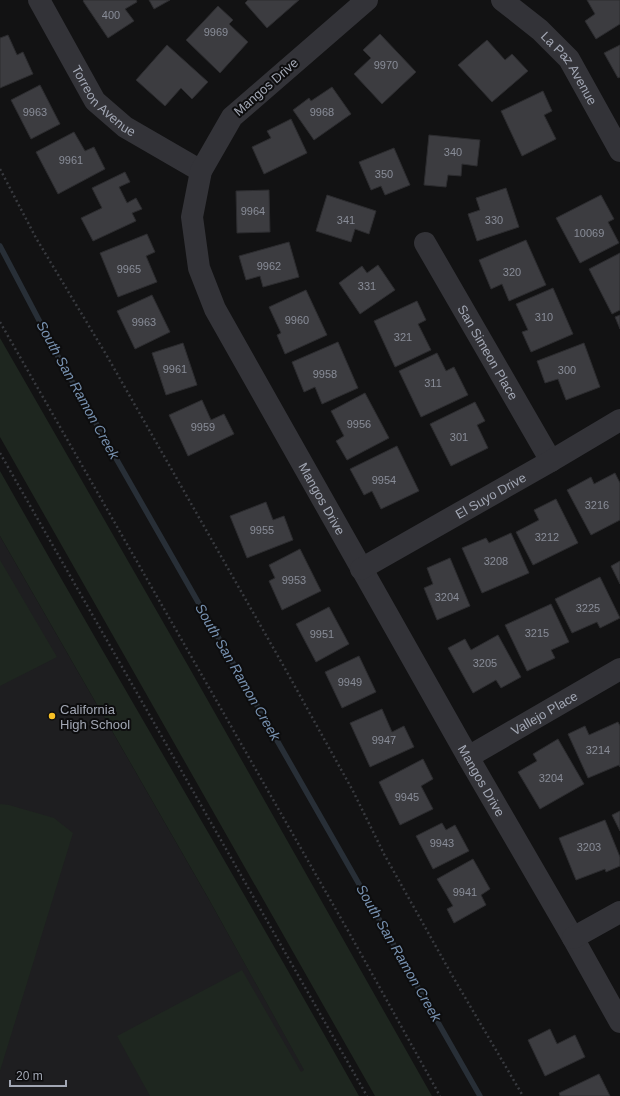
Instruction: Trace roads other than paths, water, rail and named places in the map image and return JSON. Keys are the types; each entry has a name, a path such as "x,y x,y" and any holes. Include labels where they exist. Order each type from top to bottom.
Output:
{"street":[{"name":"Torreon Avenue","path":"39,0 95,101 125,127 201,170"},
{"name":"Mangos Drive","path":"367,0 232,117 201,170 192,217 200,268 215,309 361,569 620,1022"},
{"name":"La Paz Avenue","path":"502,0 540,30 569,60 620,151"},
{"name":"San Simeon Place","path":"424,243 550,461"},
{"name":"El Suyo Drive","path":"361,569 620,420"},
{"name":"Vallejo Place","path":"468,757 620,669"},
{"path":"573,938 620,912"}],"waterway":[{"name":"South San Ramon Creek","path":"0,246 61,362 480,1096"}],"place":[{"name":"California High School","path":"52,716"}]}
